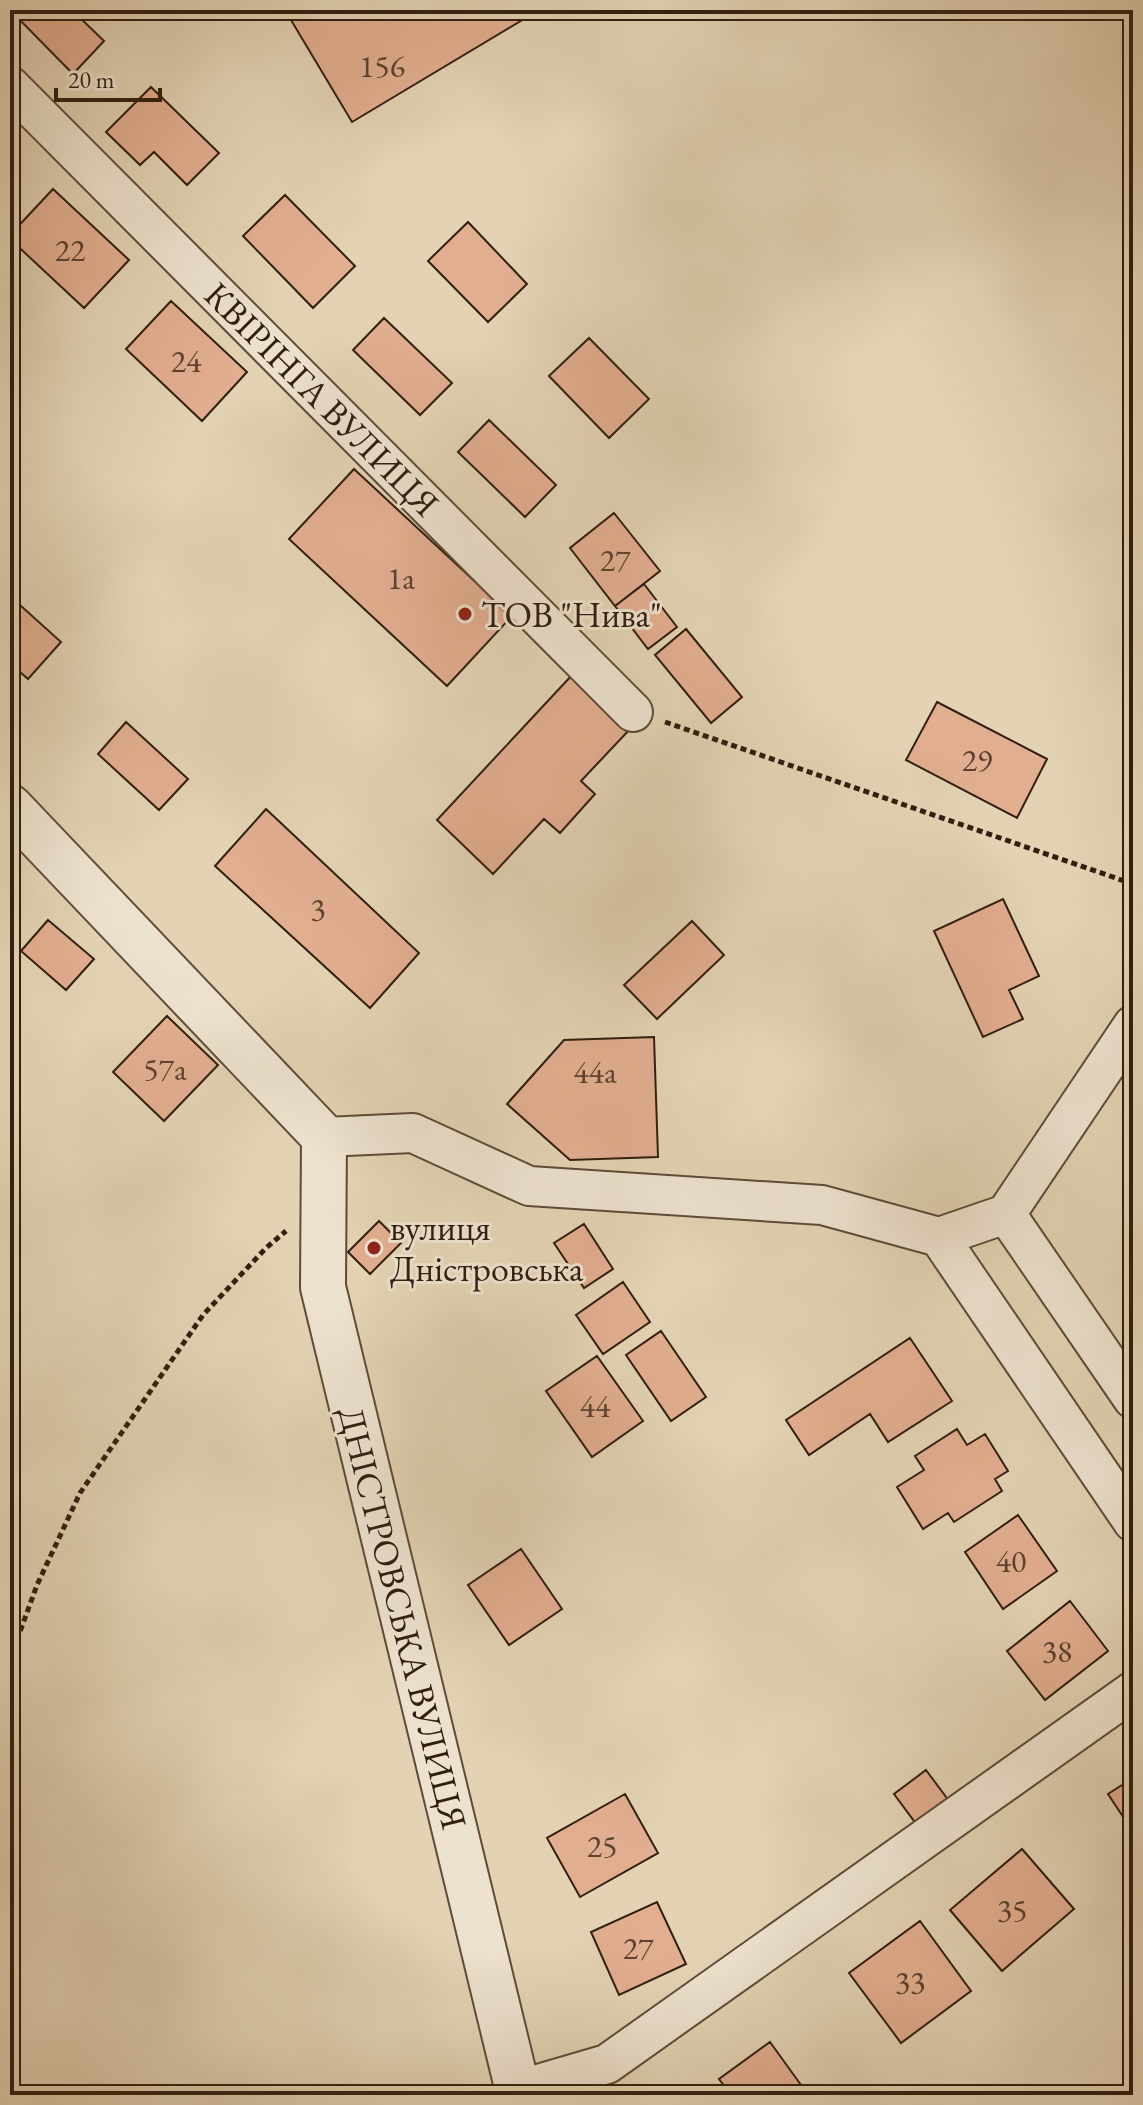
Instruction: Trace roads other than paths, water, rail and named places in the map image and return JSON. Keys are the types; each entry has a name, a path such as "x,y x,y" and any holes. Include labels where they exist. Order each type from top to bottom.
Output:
{"street":[{"name":"КВІРІНГА ВУЛИЦЯ","path":"10,86 633,712"},
{"path":"10,807 324,1137 413,1133 529,1186 822,1205 939,1237 1006,1214 1133,1025"},
{"name":"ДНІСТРОВСЬКА ВУЛИЦЯ","path":"324,1137 323,1287 517,2093"},
{"path":"1006,1214 1133,1399"},
{"path":"939,1237 1133,1522"},
{"path":"517,2093 607,2064 1133,1691"}],"place":[{"name":"ТОВ \"Нива\"","path":"465,614"},
{"name":"вулиця Дністровська","path":"374,1248"}]}
